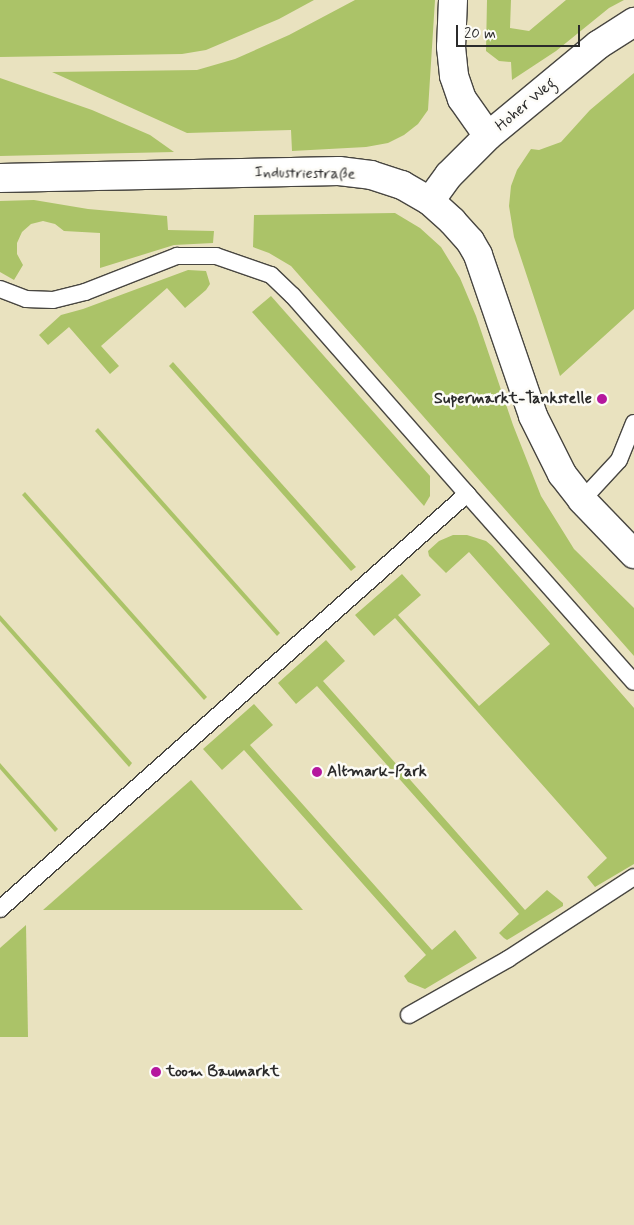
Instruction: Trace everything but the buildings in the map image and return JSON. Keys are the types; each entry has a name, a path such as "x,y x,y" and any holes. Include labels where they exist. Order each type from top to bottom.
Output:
{"street":[{"path":"453,0 452,47 454,76 462,100 488,136"},
{"name":"Hoher Weg","path":"430,201 449,175 488,136 598,45 634,22"},
{"name":"Industriestraße","path":"0,178 339,171 371,175 402,185 430,201 470,241 478,255 533,416 562,474 582,500 634,554"}],"lane":[{"path":"0,289 26,299 53,300 85,292 177,256 216,256 272,275 300,303 634,682"},
{"path":"582,500 619,460 634,423"},
{"path":"0,909 467,494"},
{"path":"409,1015 508,959 634,877"}],"green space":[{"path":"0,0 314,0 279,19 206,50 182,54 0,57"},
{"path":"355,0 435,0 428,110 418,124 404,135 388,143 366,147 292,151 291,130 187,133 52,72 197,70 235,59 289,35"},
{"path":"487,0 511,0 510,28 529,31 566,0 624,0 609,8 556,51 512,80 511,62 499,61 486,51"},
{"path":"634,73 634,309 560,376 514,237 509,206 511,186 517,170 531,149 539,150 561,142 590,110"},
{"path":"0,78 92,110 150,135 174,152 0,156"},
{"path":"34,200 88,209 167,216 168,230 214,231 213,243 174,245 100,268 100,233 64,231 55,224 43,221 31,224 22,232 17,243 17,254 23,265 14,280 0,272 0,201"},
{"path":"395,213 420,228 441,247 460,278 476,316 513,425 541,496 574,549 634,608 634,656 291,266 269,253 253,247 254,215"},
{"path":"188,270 206,271 210,284 206,290 185,308 167,288 101,346 119,366 110,374 69,327 48,345 39,335 61,315 83,309"},
{"path":"271,296 430,476 430,496 424,506 252,312"},
{"path":"173,362 356,567 351,571 169,366"},
{"path":"98,428 280,633 277,636 95,431"},
{"path":"25,492 207,697 204,700 22,495"},
{"path":"453,535 467,535 486,541 492,546 634,708 634,864 595,887 587,877 607,858 395,618 374,636 355,615 402,574 421,595 398,615 479,706 550,644 469,552 446,573 429,556 428,551 439,541"},
{"path":"0,615 132,763 129,767 0,621"},
{"path":"326,640 345,661 323,681 525,910 547,890 563,903 563,906 507,940 499,933 519,914 317,686 296,704 278,683"},
{"path":"254,704 273,725 250,745 432,950 455,930 477,958 425,989 408,982 404,976 426,955 244,750 222,770 203,749"},
{"path":"0,763 58,829 55,832 0,769"},
{"path":"191,780 303,910 43,910"},
{"path":"26,925 28,1037 0,1037 0,948"}],"place":[{"name":"Supermarkt-Tankstelle","path":"602,399"},
{"name":"Altmark-Park","path":"317,772"},
{"name":"toom Baumarkt","path":"156,1072"}]}
